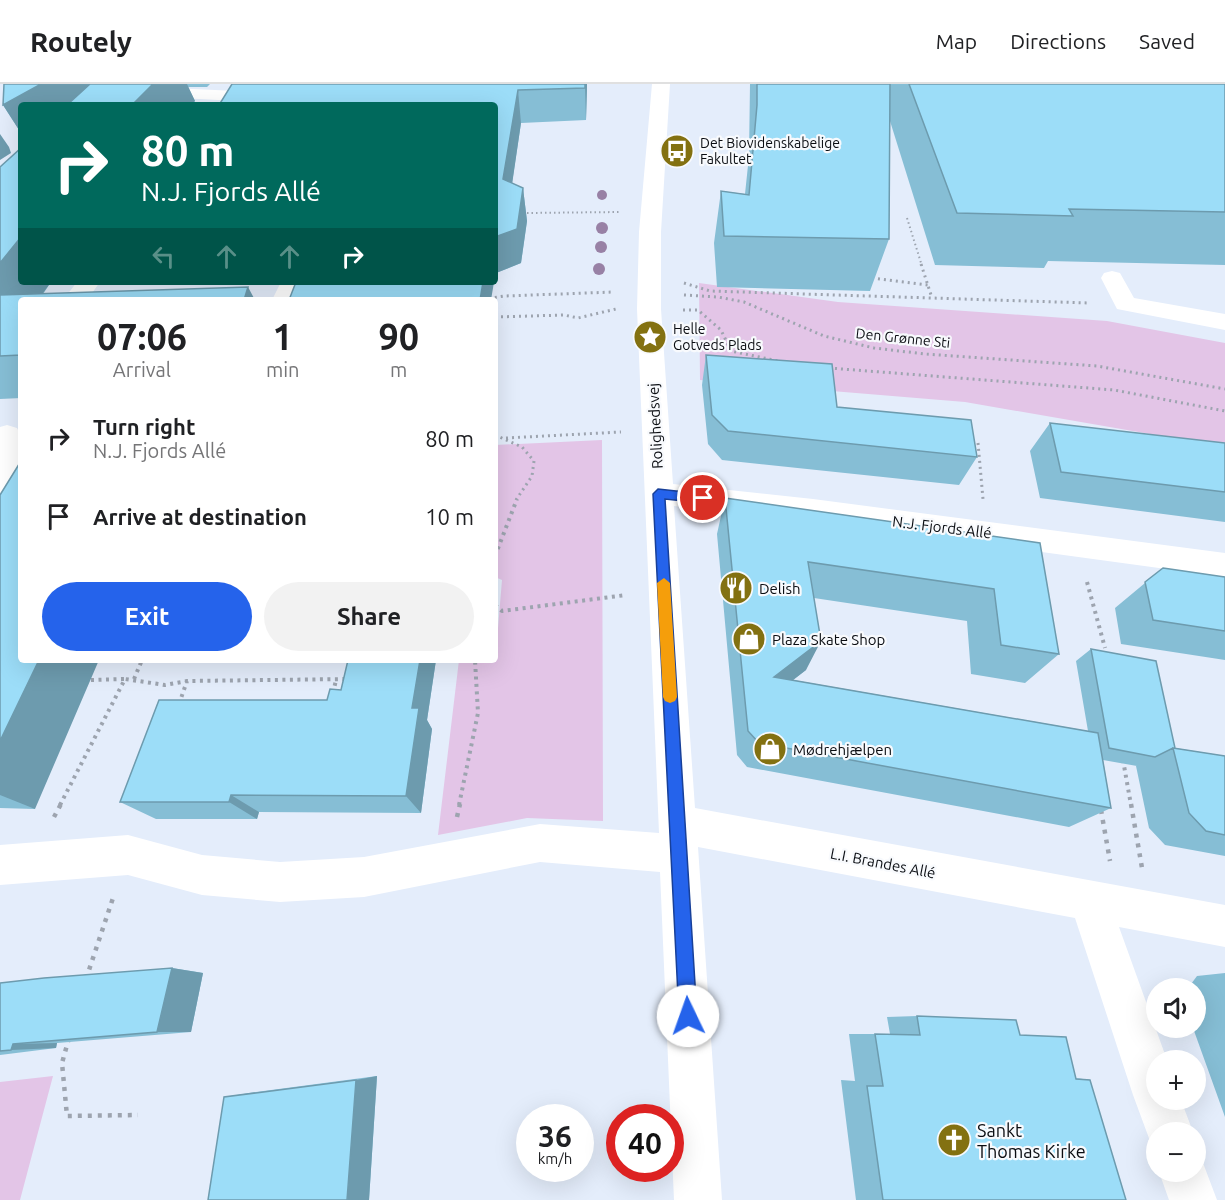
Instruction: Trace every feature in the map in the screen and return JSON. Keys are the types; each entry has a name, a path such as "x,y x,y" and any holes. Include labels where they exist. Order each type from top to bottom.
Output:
{"street":[{"name":"Rolighedsvej","path":"661,84 651,212 649,292 658,494 698,1200"},
{"path":"149,92 238,95"},
{"path":"1112,278 1125,304 1225,322"},
{"path":"77,297 87,285"},
{"path":"0,494 6,472 7,435"},
{"name":"N.J. Fjords Allé","path":"658,494 813,510 1225,565"},
{"name":"L.I. Brandes Allé","path":"15,864 128,855 202,875 280,882 364,877 540,843 678,839 1120,907 1225,926"},
{"path":"1120,907 1147,1050"},
{"path":"1187,1182 1193,1200"}],"path":[{"path":"527,213 651,212"},
{"path":"907,218 932,298"},
{"path":"871,278 928,285"},
{"path":"498,317 564,315 578,318 618,309 649,292 710,291 1125,304"},
{"name":"Den Grønne Sti","path":"498,297 582,292 649,292 733,300 752,305 847,343 890,350 1058,362 1148,372 1225,389"},
{"path":"649,292 698,310 721,330 731,351 787,362"},
{"path":"821,368 1114,390 1225,411"},
{"path":"505,438 655,430"},
{"path":"498,436 522,447 534,461 532,476 516,501 498,548"},
{"path":"978,443 985,532"},
{"path":"1080,545 1088,588 1105,648"},
{"path":"498,607 502,610 597,597 664,592"},
{"path":"134,680 141,663"},
{"path":"448,862 478,712 475,663"},
{"path":"15,864 125,679"},
{"path":"91,680 125,679 165,685 187,681 359,679"},
{"path":"332,702 336,680"},
{"path":"175,715 187,681"},
{"path":"1120,907 1121,752"},
{"path":"1100,806 1120,907"},
{"path":"83,989 128,855"},
{"path":"71,1032 62,1063 67,1116 138,1115"}],"shaded area":[{"path":"699,283 838,302 1107,321 1225,343 1225,447 965,402 700,380"},
{"path":"602,440 603,821 527,818 438,835 459,663 498,663 502,580 498,578 498,445"},
{"path":"53,1076 20,1200 0,1200 0,1082"}],"building":[{"path":"4,84 41,84 3,105"},
{"path":"90,84 153,84 135,102 70,102"},
{"path":"232,84 585,84 585,88 518,90 503,179 523,188 517,229 498,236 498,102 221,102"},
{"path":"757,84 890,84 889,239 724,236 721,191 749,195"},
{"path":"909,84 1225,84 1225,212 1069,209 1073,216 957,213"},
{"path":"18,151 18,241 0,263 0,167"},
{"path":"295,285 482,285 480,297 290,297"},
{"path":"248,287 245,297 18,297 18,355 0,356 0,295"},
{"path":"706,355 832,364 837,407 971,420 977,457 728,431 712,415"},
{"path":"1050,423 1225,443 1225,492 1061,472"},
{"path":"18,466 18,663 38,663 0,741 0,495"},
{"path":"725,498 1040,543 1059,654 1001,645 994,589 808,562 821,641 774,677 1098,733 1111,808 759,743 748,731"},
{"path":"1163,568 1225,577 1225,631 1153,620 1145,582"},
{"path":"1091,649 1156,661 1175,748 1155,757 1109,748"},
{"path":"347,663 420,663 412,708 419,708 406,796 231,795 229,802 120,802 159,700 327,700 330,689 341,690"},
{"path":"1173,748 1225,756 1225,835 1206,831 1189,813"},
{"path":"172,968 157,1032 13,1044 11,1050 0,1051 0,983"},
{"name":"Sankt Thomas Kirke","path":"917,1016 1016,1020 1020,1035 1066,1037 1076,1079 1090,1080 1126,1200 883,1200 867,1086 883,1086 875,1034 920,1035"},
{"path":"356,1080 347,1200 208,1200 224,1097"}],"slow traffic":[{"path":"664,583 670,697"}],"place":[{"name":"Det Biovidenskabelige Fakultet","path":"677,151"},
{"name":"Helle Gotveds Plads","path":"650,337"},
{"name":"Delish","path":"736,588"},
{"name":"Plaza Skate Shop","path":"749,639"},
{"name":"Mødrehjælpen","path":"770,749"},
{"name":"Sankt Thomas Kirke","path":"954,1140"}],"route":[{"path":"688,1016 658,494 703,498"}]}
